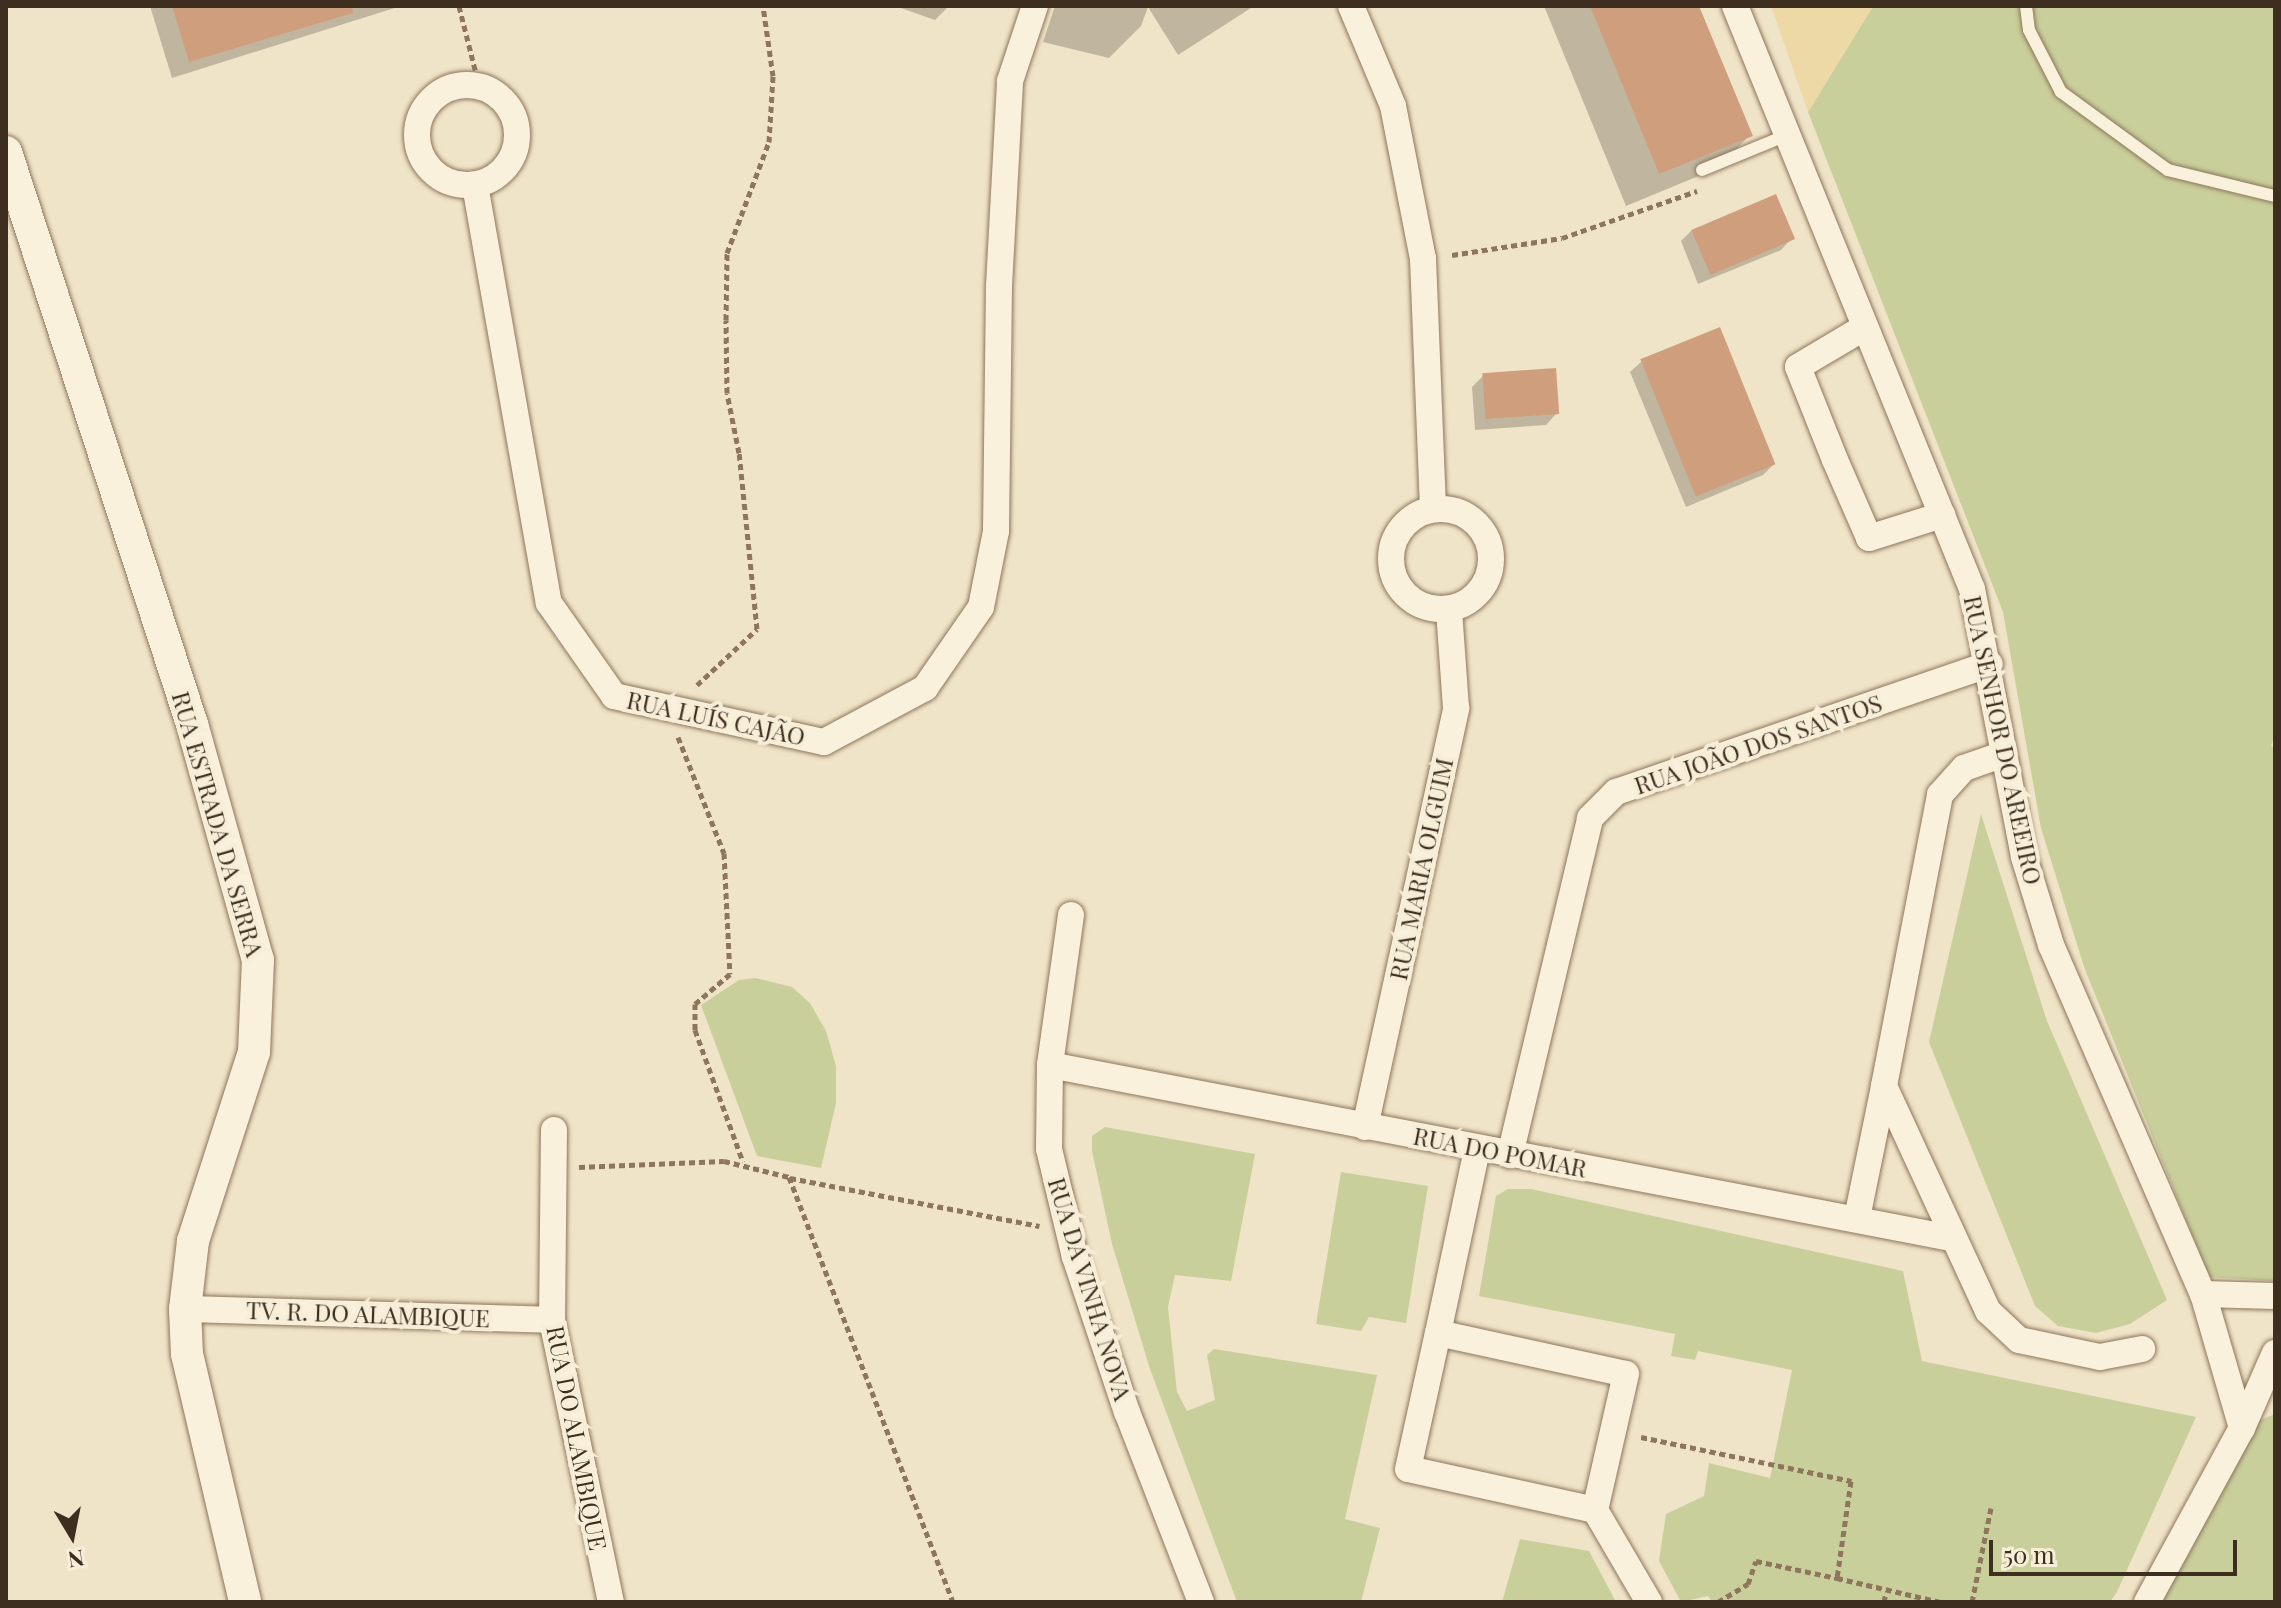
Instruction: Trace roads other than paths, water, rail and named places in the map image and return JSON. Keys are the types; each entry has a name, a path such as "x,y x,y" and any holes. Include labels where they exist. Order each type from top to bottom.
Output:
{"street":[{"name":"RUA LUÍS CAJÃO","path":"475,185 549,603 614,696 824,742 925,688 981,607 996,531 999,286 1010,81 1035,6"},
{"path":"1351,6 1393,106 1423,259 1433,509"},
{"name":"RUA SENHOR DO AREEIRO","path":"1735,6 1972,589 1990,664 2024,857 2051,945 2203,1294 2242,1428"},
{"path":"459,84 479,85 511,109 517,147 501,171 475,185 455,184 430,168 417,142 418,122 441,91 459,84"},
{"name":"RUA ESTRADA DA SERRA","path":"6,152 192,724 258,960 254,1052 193,1241 185,1309 187,1354 245,1602"},
{"path":"1865,327 1798,367 1835,460 1869,538 1942,515"},
{"path":"1433,509 1471,519 1491,552 1482,589 1467,603 1449,610 1411,600 1391,567 1400,529 1433,509"},
{"name":"RUA MARIA OLGUIM","path":"1365,1127 1456,708 1449,610"},
{"name":"RUA JOÃO DOS SANTOS","path":"1510,1155 1590,818 1616,792 1990,664"},
{"path":"1857,1218 1940,795 1964,768 2004,754"},
{"name":"RUA DA VINHA NOVA","path":"1071,915 1050,1065 1049,1149 1069,1232 1127,1412 1201,1602"},
{"name":"RUA DO POMAR","path":"1050,1065 1951,1238"},
{"path":"1884,1086 1951,1238 1988,1311 2019,1340 2100,1357 2142,1349"},
{"name":"RUA DO ALAMBIQUE","path":"554,1130 552,1320 611,1602"},
{"path":"1477,1149 1408,1469 1595,1510"},
{"path":"2203,1294 2275,1296"},
{"name":"TV. R. DO ALAMBIQUE","path":"185,1309 552,1320"},
{"path":"1438,1333 1626,1374 1595,1510 1649,1602"},
{"path":"2147,1602 2242,1428 2275,1353"}],"lane":[{"path":"2026,6 2029,30 2061,92 2168,170 2275,196"},
{"path":"1702,170 1787,135"}]}
